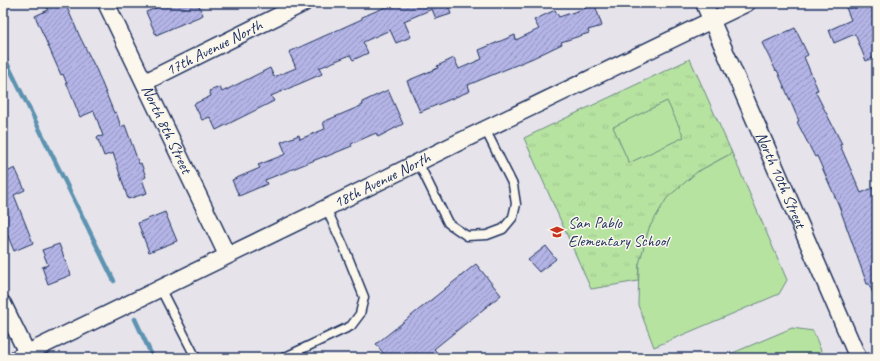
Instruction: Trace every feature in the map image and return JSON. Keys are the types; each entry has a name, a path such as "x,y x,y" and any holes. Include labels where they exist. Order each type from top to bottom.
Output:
{"street":[{"name":"North 8th Street","path":"106,3 227,255"},
{"name":"17th Avenue North","path":"145,82 304,3"},
{"name":"North 10th Street","path":"704,3 858,358"},
{"name":"18th Avenue North","path":"22,356 485,129 747,3"},
{"path":"3,304 22,356"}],"lane":[{"path":"418,162 448,223 467,236 487,235 503,229 513,217 516,204 513,185 485,129"},
{"path":"283,358 351,326 360,314 364,297 344,247 326,208"},
{"path":"160,288 196,358"}],"green space":[{"path":"690,59 732,153 697,172 639,264 638,281 591,289 524,138"},
{"path":"667,101 684,137 629,163 613,127"},
{"path":"732,153 787,280 779,294 654,347 638,305 639,264 649,228 667,198 697,172"},
{"path":"792,328 813,331 824,358 721,358"}],"building":[{"path":"45,3 65,3 97,71 114,113 116,112 121,127 125,125 139,164 141,163 146,177 142,179 147,193 128,199 113,153 104,156 97,137 103,136 94,111 80,117 63,74 61,75 35,16 48,10"},
{"path":"168,3 198,3 203,15 156,35 146,12"},
{"path":"395,3 447,3 451,14 436,19 432,9 404,21 411,37 396,43 390,30 363,42 368,53 353,60 350,55 319,68 322,74 271,96 274,101 216,130 210,117 202,120 194,104 211,96 209,91 220,87 222,92 270,68 274,77 296,68 289,52"},
{"path":"844,3 877,3 877,56 866,61 855,34 834,43 829,30 851,20"},
{"path":"595,5 602,26 588,30 589,33 561,42 562,44 533,58 468,85 470,91 420,112 407,81 438,68 437,66 454,58 459,69 482,59 479,50 515,35 516,40 539,29 534,20 555,10 559,17"},
{"path":"795,28 808,55 804,57 818,90 815,91 842,144 840,145 861,193 877,186 877,303 869,284 867,284 839,206 817,156 815,157 797,122 799,121 777,70 776,71 762,43"},
{"path":"388,90 403,124 378,137 376,133 351,144 352,146 265,180 267,184 239,196 232,180 260,168 258,165 286,154 281,142 299,135 300,139 325,129 323,122 363,105 362,102"},
{"path":"15,168 25,190 14,195 33,243 14,251 3,224 3,170 5,173"},
{"path":"165,212 177,241 149,252 138,223"},
{"path":"59,244 71,275 48,284 42,267 48,265 42,250"},
{"path":"546,246 556,259 539,272 528,260"},
{"path":"476,264 501,295 434,349 442,358 387,358 376,344"}],"waterway":[{"path":"3,55 114,281"},
{"path":"135,319 153,358"}],"place":[{"name":"San Pablo Elementary School","path":"557,232"}]}
